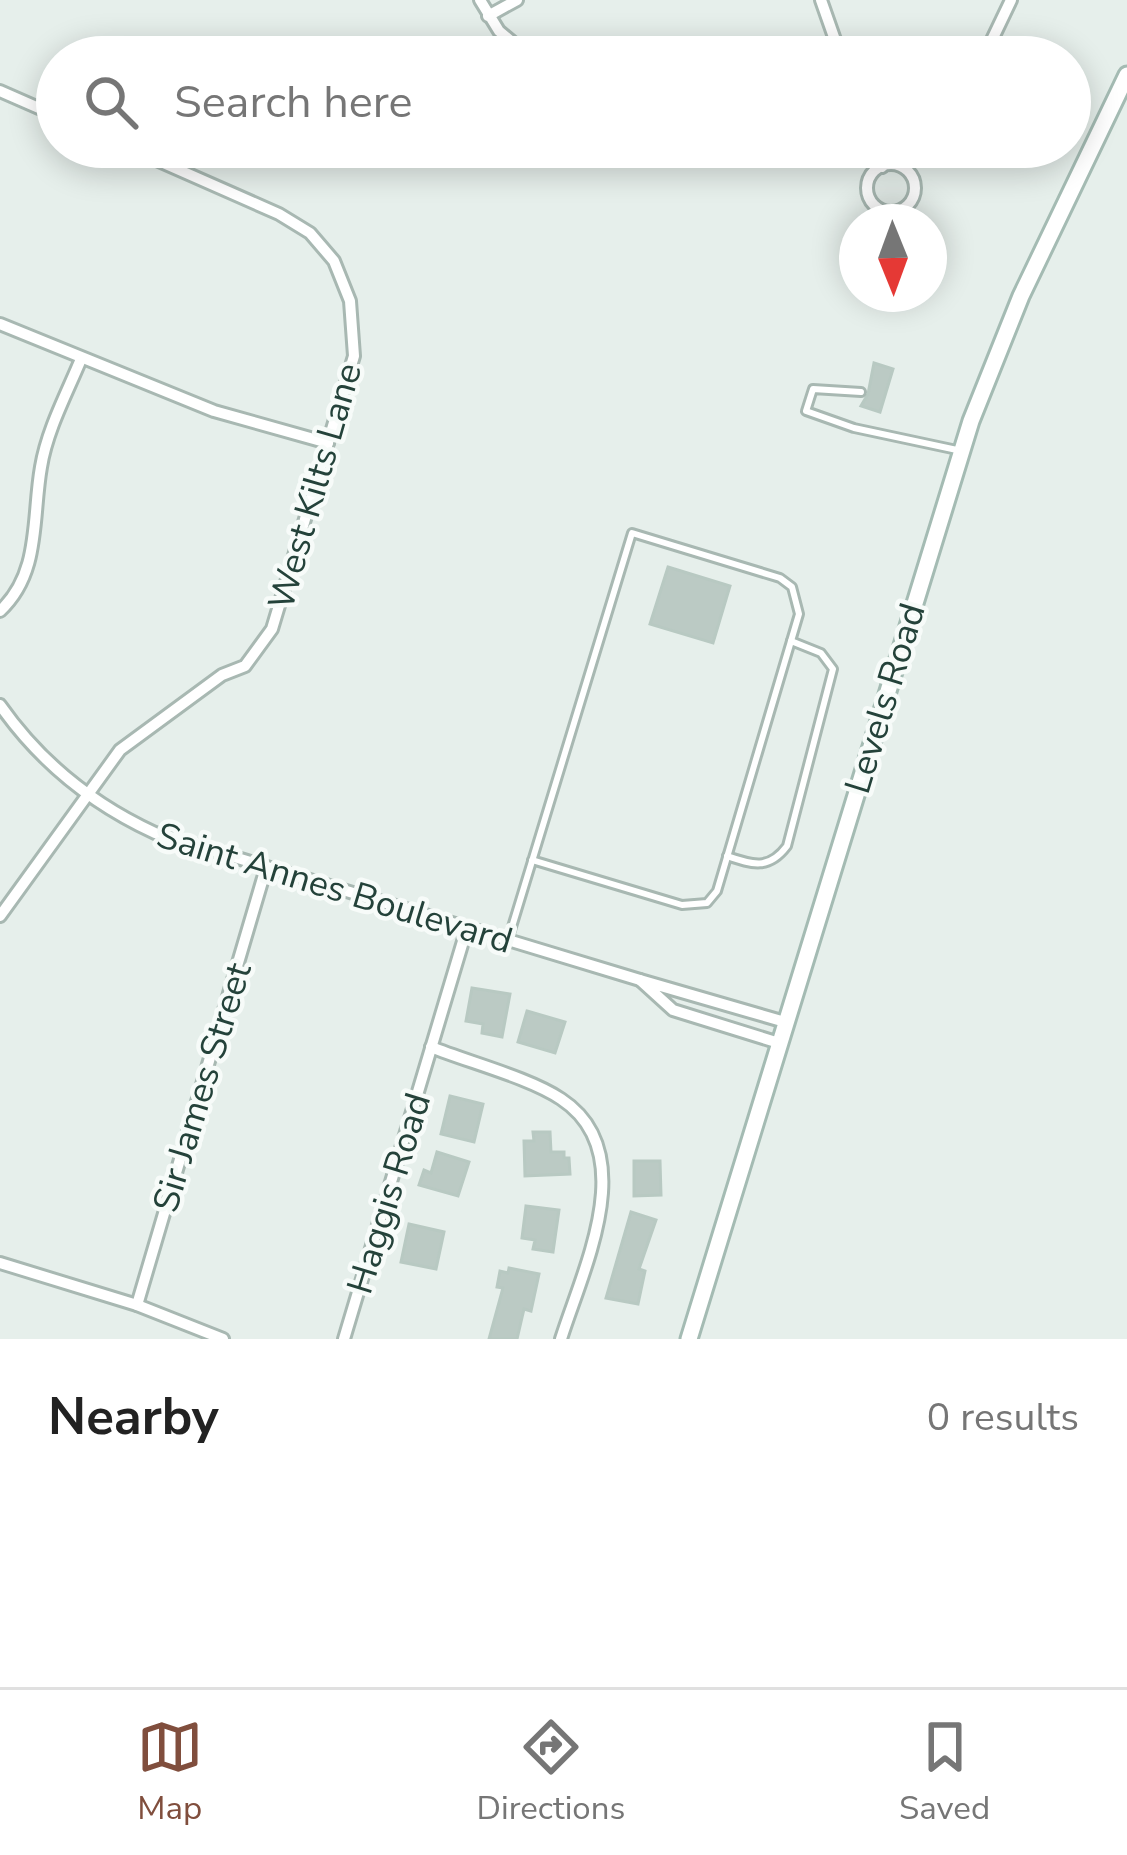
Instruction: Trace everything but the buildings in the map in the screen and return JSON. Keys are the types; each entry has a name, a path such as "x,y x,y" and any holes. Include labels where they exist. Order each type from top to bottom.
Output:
{"main road":[{"name":"Levels Road","path":"1091,150 1127,75"},
{"name":"Levels Road","path":"689,1339 961,452 1013,314 1083,168"}],"street":[{"path":"480,0 504,36"},
{"path":"488,16 518,0"},
{"path":"821,0 834,36"},
{"path":"994,36 1011,0"},
{"path":"0,91 36,107"},
{"name":"West Kilts Lane","path":"0,916 134,736 222,675 245,666 272,629 354,342 350,302 334,261 310,232 175,168"},
{"path":"881,168 871,177 869,194 875,208 891,214 908,203 913,184 903,168"},
{"path":"0,324 214,411 328,443"},
{"path":"0,611 13,599 25,576 41,465 81,359"},
{"name":"Saint Annes Boulevard","path":"0,705 44,759 87,795 154,833 785,1022"},
{"name":"Sir James Street","path":"137,1305 266,868"},
{"name":"Haggis Road","path":"344,1339 467,928"},
{"name":"Saint Annes Boulevard","path":"640,980 673,1010 779,1043"},
{"name":"Haggis Road","path":"431,1047 562,1099 590,1129 603,1168 605,1198 561,1339"},
{"path":"0,1262 137,1305 223,1339"}],"lane":[{"path":"862,392 813,389 806,411 854,428 961,452"},
{"path":"508,940 532,860 632,533 780,578 792,587 800,614 717,891 707,903 695,907 532,860"},
{"path":"727,856 755,866 767,864 787,846 832,669 821,652 791,641"}]}
